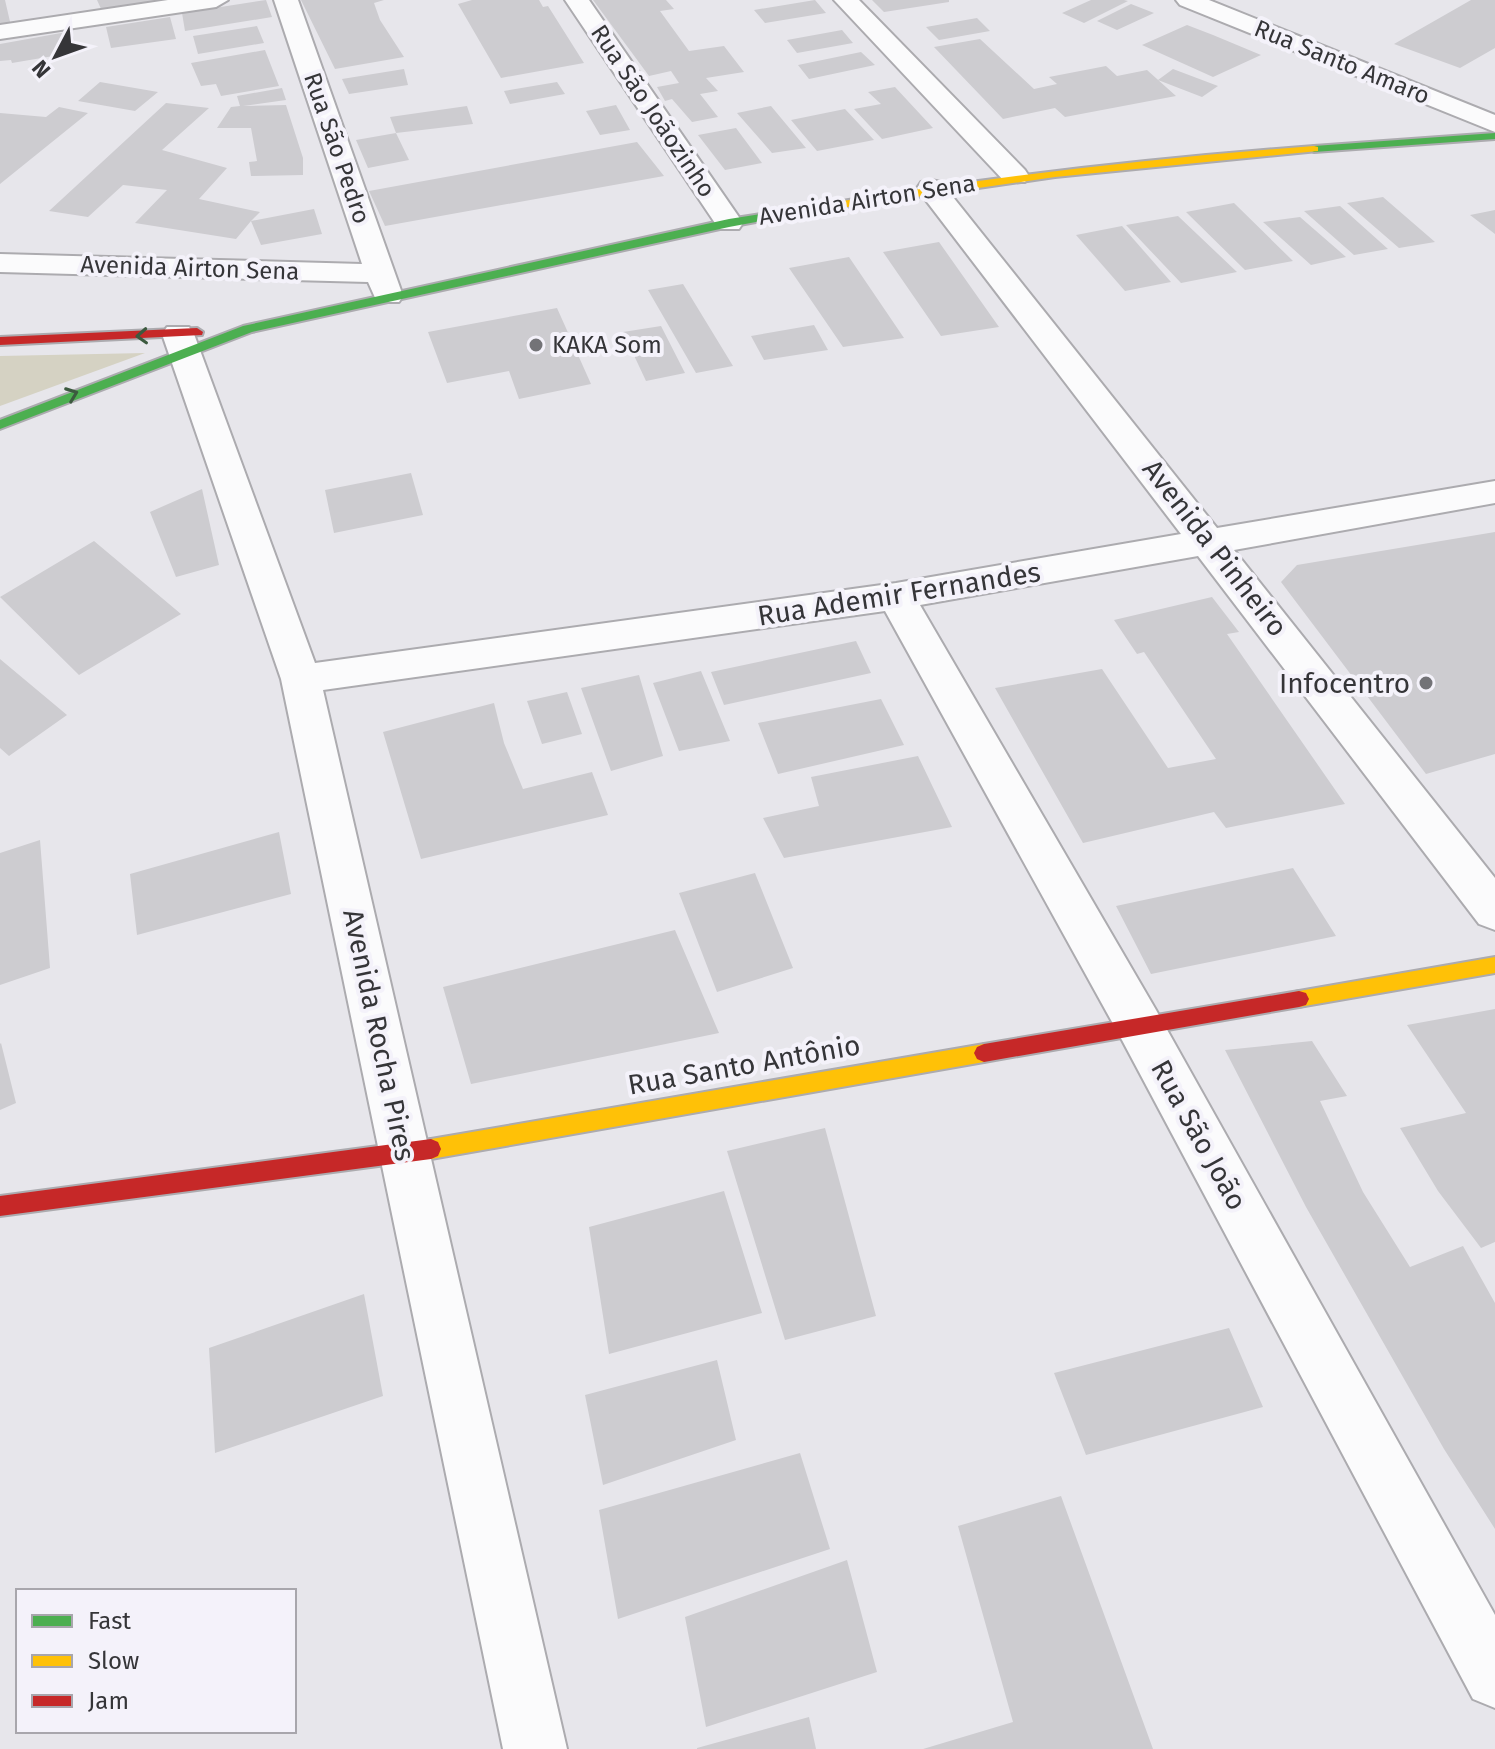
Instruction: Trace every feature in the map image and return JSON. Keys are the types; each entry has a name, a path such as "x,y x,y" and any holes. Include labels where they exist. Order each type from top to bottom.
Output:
{"main road":[{"name":"Avenida Airton Sena","path":"0,341 180,343 248,329 384,285 931,188 1142,161 1495,136"},
{"name":"Avenida Airton Sena","path":"0,425 180,343"},
{"name":"Rua Santo Antônio","path":"0,1206 406,1153 1495,965"}],"street":[{"path":"0,32 216,0"},
{"name":"Rua São Pedro","path":"286,0 384,285"},
{"name":"Rua São Joãozinho","path":"577,0 729,223"},
{"path":"846,0 1015,176"},
{"name":"Rua Santo Amaro","path":"1188,0 1495,124"},
{"name":"Avenida Pinheiro","path":"931,188 1212,543 1495,911"},
{"name":"Avenida Airton Sena","path":"0,263 384,285"},
{"name":"Avenida Rocha Pires","path":"180,343 301,679 535,1749"},
{"name":"Rua Ademir Fernandes","path":"301,679 896,596 1495,492"},
{"name":"Rua São João","path":"896,596 1139,1025 1495,1677"}],"shaded area":[{"path":"145,353 0,406 0,356"}],"building":[{"path":"0,0 5,0 11,26 0,28"},
{"path":"97,0 167,0 167,2 102,11"},
{"path":"266,0 272,17 185,31 182,13"},
{"path":"301,0 384,0 374,3 380,20 404,57 335,69"},
{"path":"472,0 539,0 543,7 548,6 584,63 501,78 458,4"},
{"path":"593,0 666,0 674,9 660,11 689,51 724,46 744,72 706,78 718,91 700,94 718,117 692,122 672,99 665,101 657,87 679,83 671,71 649,76"},
{"path":"815,0 826,13 765,23 754,10"},
{"path":"872,0 949,0 949,2 884,12"},
{"path":"1091,0 1128,1 1084,23 1062,13"},
{"path":"1471,0 1495,0 1495,48 1460,68 1394,44"},
{"path":"1131,4 1154,13 1117,30 1097,21"},
{"path":"170,17 176,39 111,48 106,27"},
{"path":"977,18 990,31 939,40 926,27"},
{"path":"1187,25 1261,55 1213,77 1142,45"},
{"path":"257,26 264,43 198,54 193,36"},
{"path":"842,30 853,43 797,53 787,40"},
{"path":"72,31 77,52 12,63 11,60 0,61 0,44"},
{"path":"980,39 1034,89 1057,84 1049,77 1106,66 1117,76 1147,70 1176,96 1065,117 1055,108 1003,119 934,47"},
{"path":"265,50 279,86 221,96 216,84 201,86 191,63"},
{"path":"861,52 875,65 809,79 798,65"},
{"path":"404,69 408,85 349,94 342,79"},
{"path":"1173,69 1218,86 1202,97 1158,80"},
{"path":"100,82 158,92 135,111 78,101"},
{"path":"557,82 565,94 510,104 504,91"},
{"path":"895,87 933,128 882,139 854,109 881,104 868,92"},
{"path":"282,88 286,100 243,106 286,105 303,158 303,175 251,176 249,162 257,161 251,128 217,128 231,107 240,106 237,96"},
{"path":"166,103 209,108 162,150 227,168 199,199 260,212 236,239 135,223 167,190 123,185 88,217 49,211"},
{"path":"616,105 630,130 600,135 586,111"},
{"path":"467,106 473,124 396,133 390,117"},
{"path":"771,106 806,148 772,153 737,113"},
{"path":"59,107 88,113 0,184 0,113 46,117"},
{"path":"845,109 874,140 817,151 791,120"},
{"path":"736,128 762,163 725,170 698,135"},
{"path":"396,133 409,160 368,168 356,140"},
{"path":"637,142 664,176 385,226 369,191"},
{"path":"1383,197 1435,242 1399,248 1347,203"},
{"path":"1234,203 1293,261 1245,270 1186,212"},
{"path":"1340,206 1388,249 1354,255 1304,211"},
{"path":"314,209 322,234 261,245 251,221"},
{"path":"1495,210 1495,234 1470,215"},
{"path":"1178,216 1237,272 1181,283 1126,225"},
{"path":"1300,217 1346,257 1311,265 1263,222"},
{"path":"1122,226 1171,282 1125,291 1076,235"},
{"path":"939,242 999,327 941,336 883,252"},
{"path":"849,257 904,338 843,347 789,268"},
{"path":"683,284 733,366 696,373 648,290"},
{"name":"KAKA Som","path":"557,308 591,384 519,399 509,371 447,383 428,332"},
{"path":"814,325 828,350 764,360 751,336"},
{"path":"661,326 685,373 646,381 623,332"},
{"path":"411,473 423,515 334,533 325,490"},
{"path":"202,489 219,565 176,577 150,512"},
{"name":"Infocentro","path":"1495,532 1495,754 1426,774 1281,582 1297,565"},
{"path":"94,541 181,614 79,675 0,597"},
{"path":"1212,597 1239,632 1227,634 1345,804 1226,828 1214,812 1083,843 995,688 1102,669 1168,768 1216,759 1144,652 1137,654 1114,620"},
{"path":"856,641 871,673 724,705 711,672"},
{"path":"0,659 67,715 9,756 0,748"},
{"path":"701,671 730,741 679,751 653,683"},
{"path":"639,675 663,756 611,771 581,688"},
{"path":"567,692 582,734 542,744 527,701"},
{"path":"881,699 904,745 778,774 758,723"},
{"path":"494,703 504,743 523,789 592,772 608,815 421,859 383,732"},
{"path":"918,756 952,827 784,858 763,818 819,806 811,777"},
{"path":"279,832 291,894 137,935 130,874"},
{"path":"40,840 50,968 0,985 0,853"},
{"path":"1293,868 1336,936 1151,974 1116,906"},
{"path":"755,873 793,968 717,992 679,893"},
{"path":"675,930 719,1033 471,1084 443,987"},
{"path":"1495,1009 1495,1242 1481,1248 1438,1191 1400,1128 1466,1113 1407,1025"},
{"path":"1312,1041 1347,1096 1320,1101 1363,1192 1410,1267 1463,1246 1495,1303 1495,1529 1444,1449 1306,1207 1225,1050"},
{"path":"0,1044 16,1103 0,1110"},
{"path":"825,1128 876,1316 785,1340 727,1151"},
{"path":"724,1191 762,1313 609,1354 589,1227"},
{"path":"364,1294 383,1396 215,1453 209,1348"},
{"path":"1229,1328 1263,1407 1086,1455 1054,1373"},
{"path":"717,1360 736,1440 603,1485 585,1395"},
{"path":"800,1453 830,1549 618,1619 599,1510"},
{"path":"1061,1496 1153,1749 923,1749 1013,1722 958,1526"},
{"path":"847,1560 877,1672 706,1727 685,1617"},
{"path":"809,1717 816,1749 697,1749 697,1748"}],"traffic: fast":[{"path":"1314,149 1495,136"},
{"path":"0,425 248,329 729,223 799,211"}],"traffic: slow":[{"path":"799,211 1055,173 1314,149"},
{"path":"1299,999 1495,965"},
{"path":"431,1149 984,1053"}],"traffic: jam":[{"path":"0,341 197,332"},
{"path":"984,1053 1299,999"},
{"path":"0,1206 431,1149"}],"place":[{"name":"KAKA Som","path":"536,345"},
{"name":"Infocentro","path":"1426,683"}]}
